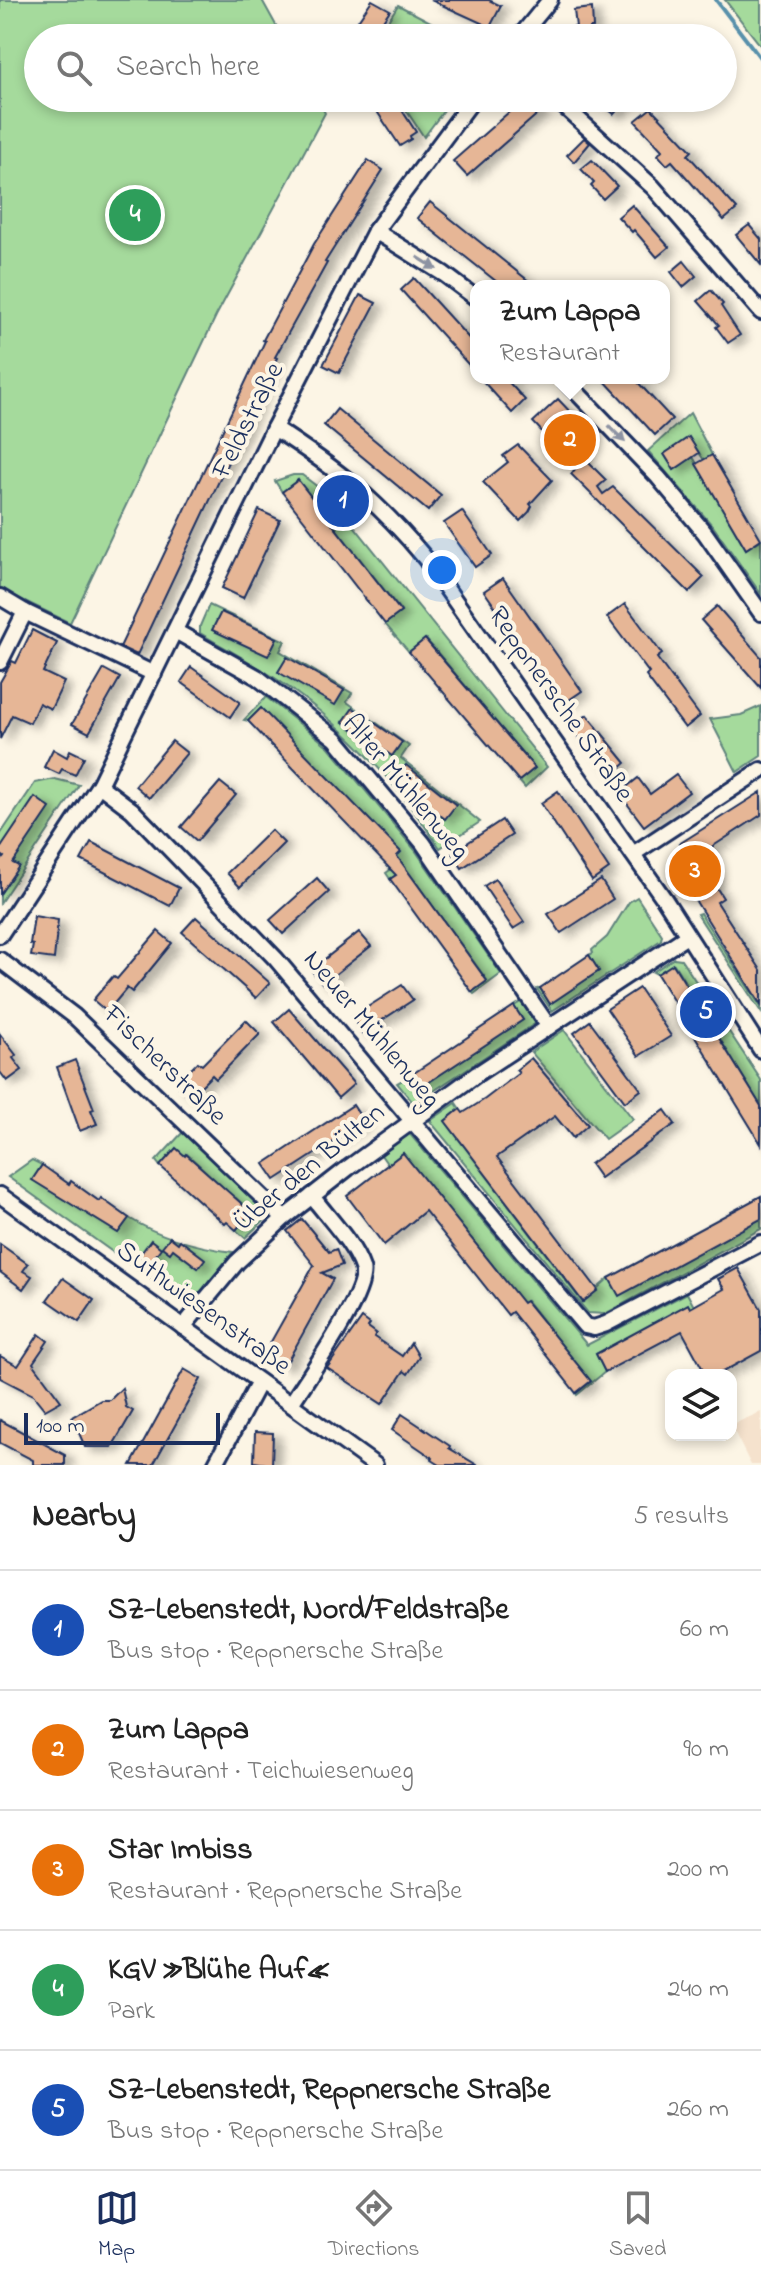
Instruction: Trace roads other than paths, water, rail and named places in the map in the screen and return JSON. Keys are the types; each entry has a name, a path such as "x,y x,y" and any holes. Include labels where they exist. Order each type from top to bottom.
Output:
{"street":[{"path":"530,24 550,0"},
{"name":"Feldstraße","path":"0,935 99,785 274,428 375,231 464,112"},
{"path":"570,112 653,187 761,312"},
{"path":"375,231 470,294"},
{"path":"569,384 705,533 761,613"},
{"name":"Reppnersche Straße","path":"274,428 329,464 393,520 425,558 633,854 761,1050"},
{"path":"0,597 154,674"},
{"path":"0,662 25,612"},
{"name":"Alter Mühlenweg","path":"175,631 257,677 336,739 423,843 549,1027"},
{"path":"633,854 761,770"},
{"name":"Neuer Mühlenweg","path":"99,785 132,810 276,959 585,1326 594,1328 606,1324 761,1243"},
{"name":"Über den Bülten","path":"183,1327 237,1262 312,1196 412,1119 687,936"},
{"name":"Fischerstraße","path":"0,960 74,1016 284,1218"},
{"name":"Suthwiesenstraße","path":"0,1195 375,1465"},
{"path":"291,1404 350,1309 361,1287 363,1271 354,1252 312,1196"},
{"path":"215,1465 259,1382"}],"waterway":[{"path":"716,0 734,24"},
{"path":"737,28 761,59"}],"place":[{"name":"KGV »Blühe Auf«","path":"135,215"},
{"name":"Zum Lappa","path":"570,440"},
{"name":"SZ-Lebenstedt, Nord/Feldstraße","path":"343,501"},
{"name":"Star Imbiss","path":"695,871"},
{"name":"SZ-Lebenstedt, Reppnersche Straße","path":"706,1012"}]}
